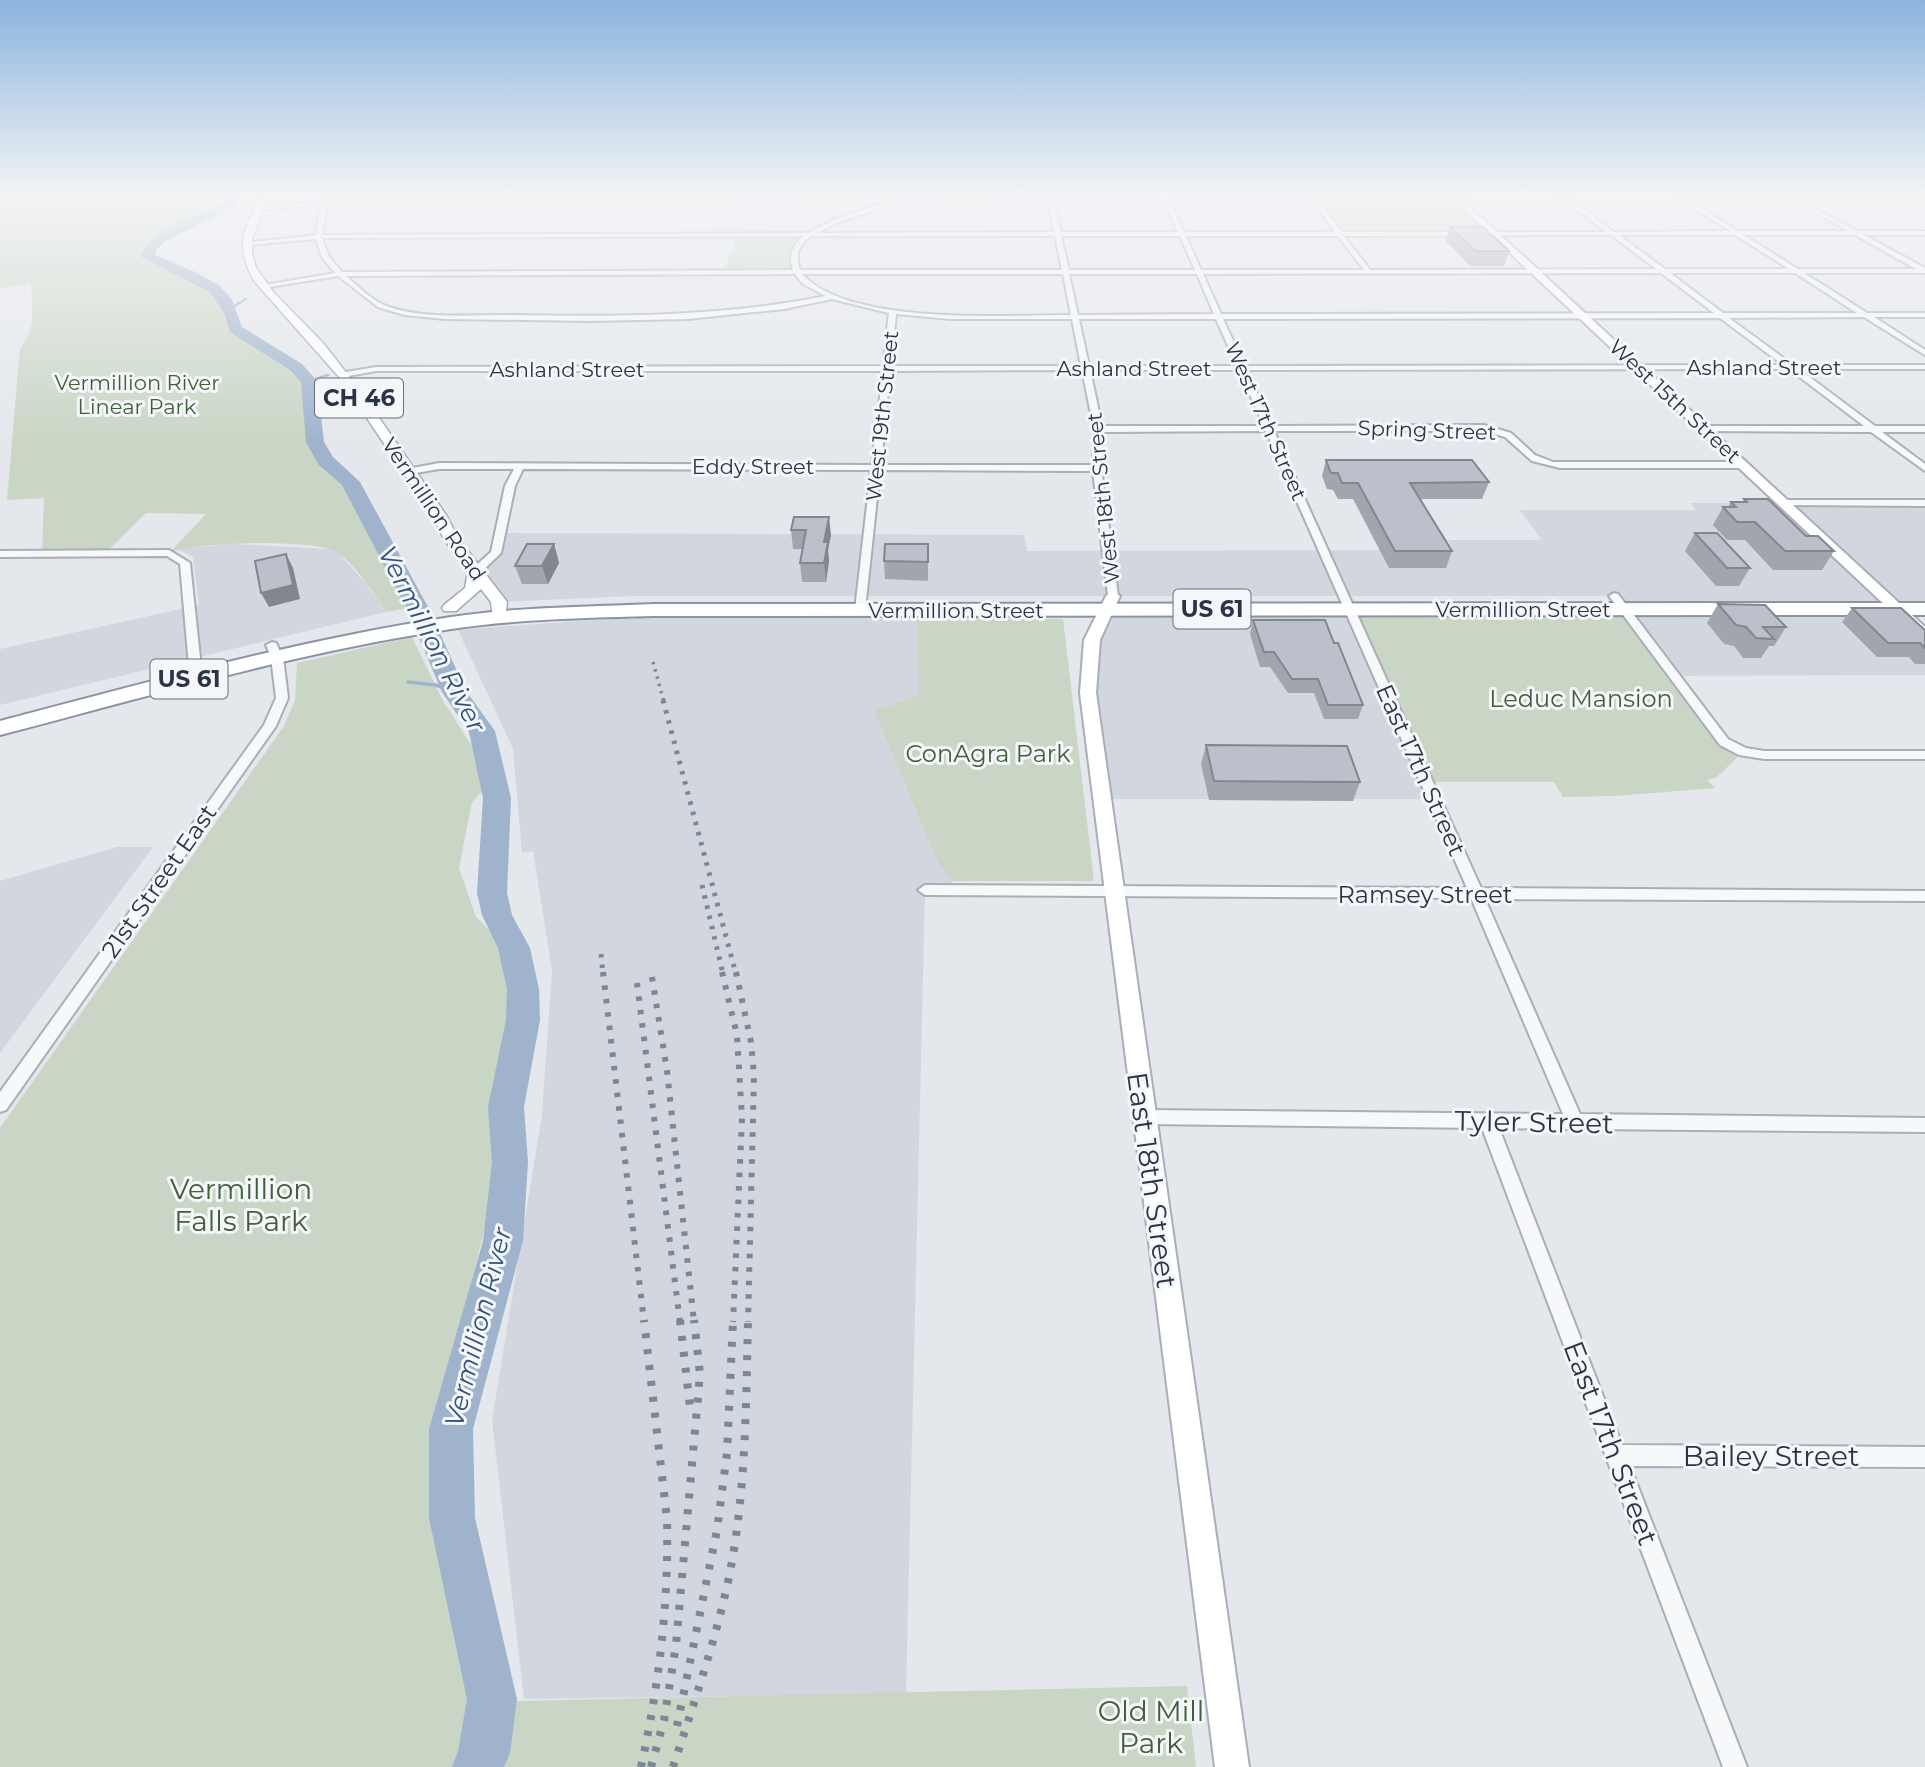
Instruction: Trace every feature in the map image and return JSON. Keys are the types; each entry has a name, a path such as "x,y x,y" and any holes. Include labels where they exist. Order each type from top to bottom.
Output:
{"highway":[{"name":"Vermillion Street","path":"1891,603 1925,597"},
{"name":"Vermillion Street","path":"0,713 377,628 499,610 653,610 862,603 1346,602 1891,603 1925,609"},
{"name":"Vermillion Street","path":"0,728 195,671"}],"main road":[{"name":"Vermillion Road","path":"258,276 344,376 410,471 499,610"},
{"path":"452,615 474,590 474,572"}],"street":[{"path":"265,287 324,276"},
{"path":"341,276 378,305 404,313 445,317 714,316 763,312 832,297"},
{"name":"West 19th Street","path":"801,276 810,285 832,297 893,312 862,603"},
{"name":"West 18th Street","path":"1067,276 1098,429 1097,468 1109,603"},
{"name":"West 17th Street","path":"1201,276 1346,602"},
{"name":"West 15th Street","path":"1540,276 1925,635"},
{"path":"1671,276 1925,468"},
{"path":"1802,276 1925,352"},
{"path":"893,312 950,317 1925,315"},
{"name":"Ashland Street","path":"344,376 376,369 1925,367"},
{"name":"Spring Street","path":"1098,429 1485,428 1502,430 1514,436 1530,456 1542,462 1560,465 1744,465"},
{"path":"1705,429 1925,429"},
{"name":"Eddy Street","path":"410,471 439,466 1097,468"},
{"path":"474,572 496,553 510,486 520,466"},
{"path":"1785,503 1925,503"},
{"path":"0,554 169,553 185,563 195,671"},
{"name":"East 17th Street","path":"1346,602 1576,1124"},
{"path":"1619,602 1724,742 1742,752 1764,755 1925,755"},
{"name":"East 18th Street","path":"1109,603 1092,640 1088,693 1232,1767"},
{"name":"21st Street East","path":"0,1105 270,726 282,698 274,651"},
{"name":"Ramsey Street","path":"925,891 1925,896"},
{"name":"Tyler Street","path":"1143,1117 1487,1120 1576,1124 1925,1125"},
{"name":"East 17th Street","path":"1487,1120 1735,1767"},
{"name":"Bailey Street","path":"1616,1455 1925,1457"}],"shaded area":[{"path":"1690,503 1925,503 1925,609 1898,609 1925,635 1925,675 1676,676 1614,596 634,596 499,602 475,572 496,553 499,533 1024,535 1027,551 1453,550 1448,540 1542,540 1520,510 1696,510"},
{"path":"232,544 330,549 338,553 365,582 386,612 0,705 0,649 199,605 193,557 178,549"},
{"path":"1349,609 1435,799 1103,799 1088,693 1105,610"},
{"path":"645,616 917,617 920,695 874,711 939,865 959,890 925,891 906,1694 524,1699 492,1420 542,1115 552,970 533,851 522,853 513,749 458,630"},
{"path":"117,847 153,847 0,1053 0,881"}],"green space":[{"name":"Vermillion River Linear Park","path":"0,276 193,276 215,289 231,313 235,329 296,367 309,381 315,442 325,460 350,482 417,607 386,612 363,578 349,563 334,551 322,547 278,543 226,544 169,553 206,514 146,513 105,553 42,553 44,498 7,500 20,348 31,325 31,283 0,288"},
{"name":"Leduc Mansion","path":"1349,609 1625,609 1724,742 1743,752 1717,777 1707,780 1715,788 1563,797 1554,782 1427,782"},
{"name":"ConAgra Park","path":"917,617 1063,619 1094,881 951,881 939,865 874,711 919,695"},
{"name":"Vermillion Falls Park","path":"412,637 443,701 474,749 484,790 472,802 459,868 476,917 505,945 516,984 497,1120 500,1166 433,1438 471,1702 1187,1686 1196,1767 0,1767 0,1128 284,726 295,700 297,663"}],"building":[{"path":"1326,460 1472,460 1489,482 1410,483 1452,551 1395,551 1358,483 1342,483 1338,473 1331,473"},
{"path":"1744,499 1768,499 1806,536 1818,536 1834,551 1785,551 1755,522 1737,522 1723,507 1736,507 1731,502 1747,502"},
{"path":"794,517 829,517 824,542 828,542 824,563 800,563 806,530 791,530"},
{"path":"1695,533 1717,533 1750,568 1727,568"},
{"path":"527,544 554,544 542,566 515,566"},
{"path":"885,544 928,544 928,562 884,561"},
{"path":"286,554 293,585 261,593 255,561"},
{"path":"1718,604 1765,605 1786,627 1763,627 1774,639 1756,638 1746,627 1736,625"},
{"path":"1852,608 1901,608 1925,630 1925,648 1920,643 1888,643"},
{"path":"1253,620 1325,620 1334,643 1338,643 1363,705 1328,705 1318,679 1292,679 1274,652 1264,652"},
{"path":"1206,745 1347,746 1360,782 1214,781"}],"waterway":[{"name":"Vermillion River","path":"193,276 215,289 225,300 232,313 235,329 296,367 309,381 315,442 325,460 350,482 417,607 454,692 482,731 497,798 492,893 497,915 514,948 523,989 523,1020 506,1107 510,1162 503,1241 451,1429 452,1518 492,1699 484,1753 478,1767"},
{"path":"231,308 246,299"},
{"path":"309,381 328,375"},
{"path":"408,682 436,685 454,692"}],"railway":[{"path":"653,662 664,702"},
{"path":"663,700 736,974"},
{"path":"702,885 723,974"},
{"path":"601,954 603,974"},
{"path":"603,972 644,1322"},
{"path":"722,972 737,1035 742,1118 733,1322"},
{"path":"736,972 751,1042 754,1076 748,1322"},
{"path":"652,977 667,1071 694,1322"},
{"path":"637,983 680,1322"},
{"path":"641,1767 662,1644 667,1550 667,1519 644,1320"},
{"path":"680,1320 690,1407"},
{"path":"651,1767 664,1720 676,1645 700,1374 694,1320"},
{"path":"677,1726 717,1530 727,1453 733,1320"},
{"path":"673,1767 716,1629 734,1550 744,1451 748,1320"}],"park label":[{"name":"Old Mill Park","path":"1151,1727"}]}
